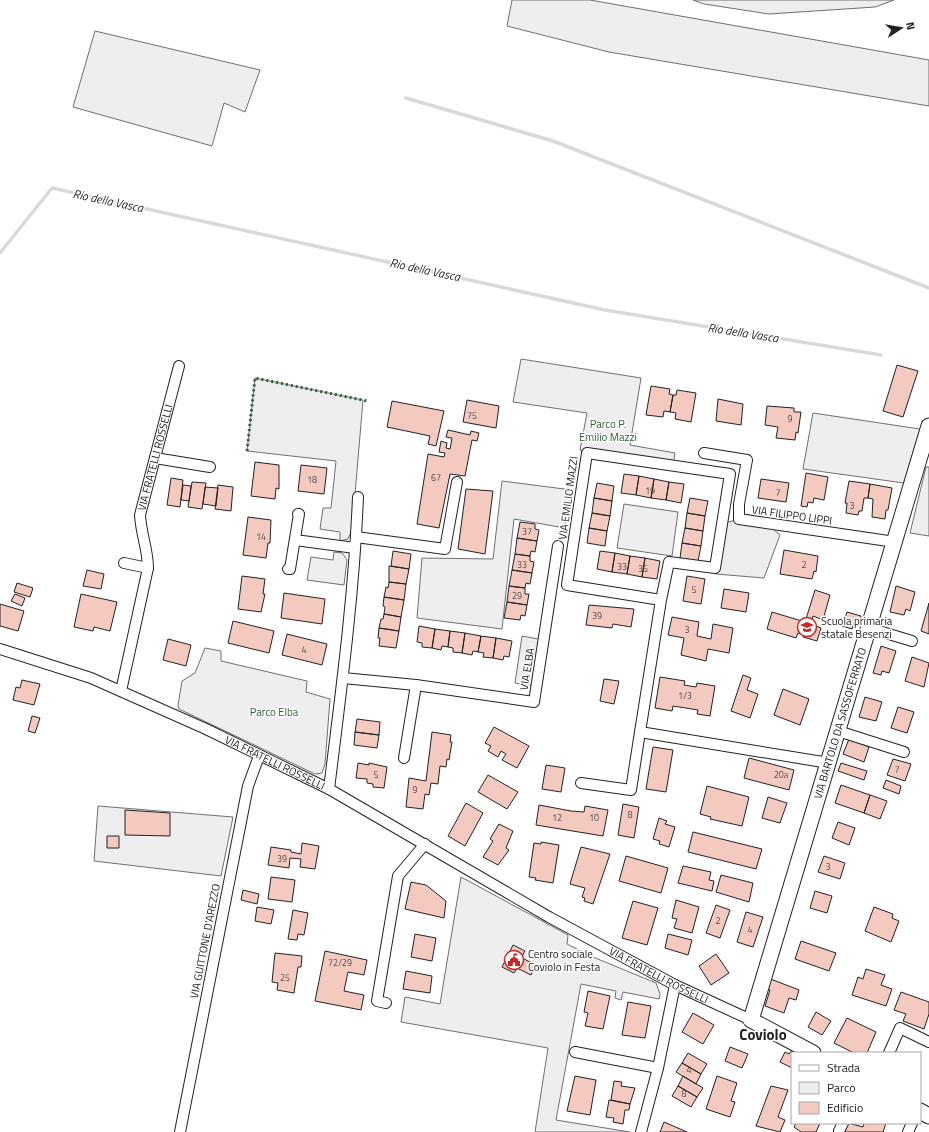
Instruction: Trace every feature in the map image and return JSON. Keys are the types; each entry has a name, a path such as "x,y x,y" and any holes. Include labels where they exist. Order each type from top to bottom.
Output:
{"street":[{"name":"VIA FRATELLI ROSSELLI","path":"121,690 148,568 148,558 141,534 140,515 179,366"},
{"name":"VIA BARTOLO DA SASSOFERRATO","path":"751,1020 768,957 829,763 929,426"},
{"name":"VIA EMILIO MAZZI","path":"581,783 631,790 669,562 715,568 730,474 587,453 567,585 662,600"},
{"name":"VIA FILIPPO LIPPI","path":"704,454 747,460 739,504 739,519 894,542"},
{"path":"155,458 210,467"},
{"path":"356,537 444,549 457,482"},
{"path":"329,790 343,678 356,537 358,497"},
{"path":"288,569 290,569 298,514"},
{"path":"295,540 355,548"},
{"name":"VIA ELBA","path":"343,678 416,685 534,702 558,546"},
{"path":"124,563 148,568"},
{"path":"868,628 912,641"},
{"name":"VIA FRATELLI ROSSELLI","path":"0,649 84,676 121,690 206,729 329,790 425,844 549,917 675,985 751,1020 811,1052"},
{"path":"404,758 416,685"},
{"path":"838,731 904,752"},
{"path":"640,732 829,763"},
{"name":"VIA GUITTONE D'AREZZO","path":"180,1132 246,792 259,756"},
{"path":"386,1003 377,1001 398,876 425,844"},
{"path":"641,1132 658,1068 675,985"},
{"path":"889,1052 900,1028 929,1042"},
{"path":"575,1052 658,1068"}],"green space":[{"path":"512,0 590,0 929,60 929,106 609,52 507,26"},
{"path":"693,0 894,0 875,7 769,14 704,4"},
{"path":"95,31 260,70 245,112 224,103 212,146 73,107"},
{"name":"Parco P. Emilio Mazzi","path":"521,359 641,378 630,445 675,453 673,465 587,453 580,450 587,413 513,402"},
{"path":"255,378 363,400 352,530 348,539 340,541 340,532 320,529 323,508 331,508 336,461 247,451"},
{"path":"813,413 920,429 904,483 803,469"},
{"path":"926,467 929,467 929,536 910,533"},
{"path":"502,481 572,490 565,528 514,519 502,629 417,618 422,558 493,559"},
{"path":"624,504 678,512 672,556 617,548"},
{"path":"334,552 342,553 347,560 344,585 307,580 311,557 333,560"},
{"name":"Parco Elba","path":"205,648 221,651 221,661 307,681 306,692 330,699 325,764 322,773 315,774 179,709 178,705 182,681 195,673"},
{"path":"98,806 233,817 221,876 94,861"},
{"path":"461,877 568,935 567,944 593,957 656,983 660,994 659,999 623,992 621,1000 615,998 616,991 581,984 556,1120 630,1132 535,1132 548,1048 401,1022 405,997 440,1004"}],"shaded area":[{"path":"739,519 767,524 780,535 764,578 716,574 725,523"},
{"path":"522,636 544,640 537,686 515,683"}],"building":[{"path":"897,365 918,371 903,417 883,411"},
{"path":"651,386 670,389 669,394 673,395 670,412 664,411 663,417 646,415"},
{"path":"677,390 696,393 691,422 675,419 676,413 670,412 673,395 676,395"},
{"path":"718,399 743,404 741,425 716,421"},
{"path":"467,400 499,406 496,428 463,422"},
{"path":"392,401 444,411 436,446 428,444 430,436 387,427"},
{"path":"767,406 794,408 794,412 801,412 798,433 796,432 795,440 776,438 778,427 765,425"},
{"path":"448,430 470,435 471,431 479,433 477,441 472,440 465,476 450,474 439,528 417,524 428,454 444,457 445,453 439,452 441,441 447,443 446,448 450,449 452,438 446,437"},
{"path":"255,462 279,465 279,489 276,488 275,499 251,496"},
{"path":"301,465 327,468 324,494 298,491"},
{"path":"806,473 828,477 824,500 814,498 813,503 808,502 807,507 801,506"},
{"path":"624,474 639,476 636,495 621,493"},
{"path":"639,476 654,479 651,498 636,495"},
{"path":"171,478 183,480 180,507 167,505"},
{"path":"654,479 669,482 666,500 651,498"},
{"path":"761,479 789,483 786,502 758,498"},
{"path":"849,481 870,484 868,498 864,498 862,511 859,511 858,515 846,513 847,503 845,503"},
{"path":"192,482 206,483 202,509 188,507"},
{"path":"669,482 684,484 681,503 666,500"},
{"path":"597,483 614,486 612,501 594,498"},
{"path":"870,484 892,488 885,519 872,517 873,499 868,498"},
{"path":"183,485 191,486 189,501 181,500"},
{"path":"218,485 233,487 231,511 215,509"},
{"path":"205,487 218,488 216,506 203,504"},
{"path":"466,489 493,491 485,554 458,549"},
{"path":"594,498 612,501 610,516 592,513"},
{"path":"690,498 708,501 705,516 687,513"},
{"path":"592,513 610,516 607,531 589,528"},
{"path":"687,513 705,516 703,531 685,528"},
{"path":"248,517 271,520 270,543 268,543 266,558 243,555"},
{"path":"520,522 535,524 535,529 539,530 537,541 517,538"},
{"path":"589,528 607,531 605,546 587,543"},
{"path":"685,528 703,531 701,546 682,543"},
{"path":"517,538 537,541 535,552 531,551 530,556 515,554"},
{"path":"682,543 701,546 698,561 680,558"},
{"path":"784,550 818,556 816,572 814,571 812,579 780,574"},
{"path":"393,551 411,554 409,569 391,566"},
{"path":"600,551 615,553 612,572 597,569"},
{"path":"615,553 630,556 627,574 612,572"},
{"path":"515,554 530,556 530,561 534,562 532,573 512,570"},
{"path":"630,556 645,558 642,577 627,574"},
{"path":"645,558 660,561 657,579 642,577"},
{"path":"389,566 409,569 406,584 389,582"},
{"path":"87,570 104,574 101,589 83,586"},
{"path":"512,570 532,573 530,584 526,583 525,588 509,586"},
{"path":"242,576 265,579 263,594 265,594 261,612 238,609"},
{"path":"687,576 705,579 701,604 683,601"},
{"path":"389,582 406,584 404,600 384,597 386,587 388,588"},
{"path":"17,583 33,588 30,597 14,592"},
{"path":"509,586 525,588 525,594 529,594 527,605 507,602"},
{"path":"896,586 915,592 910,611 906,609 904,615 890,612"},
{"path":"724,589 749,593 746,612 721,608"},
{"path":"815,590 830,595 823,620 813,616 811,624 821,628 817,641 803,637 803,634 798,633 796,638 767,629 772,612 805,622"},
{"path":"284,593 325,599 322,624 281,618"},
{"path":"15,594 25,598 22,606 11,601"},
{"path":"81,594 117,602 110,631 94,627 93,631 74,627"},
{"path":"384,597 404,600 401,617 384,614"},
{"path":"507,602 527,605 525,616 521,615 520,620 504,618"},
{"path":"929,603 929,634 921,631"},
{"path":"0,604 24,611 18,631 0,626"},
{"path":"589,605 634,609 631,627 613,624 612,628 586,625"},
{"path":"847,612 861,616 859,625 854,623 852,629 842,626"},
{"path":"384,614 401,617 399,631 379,628"},
{"path":"672,617 699,622 697,636 711,639 713,624 733,628 729,653 708,649 706,661 681,655 684,638 668,635"},
{"path":"233,621 274,631 269,653 228,643"},
{"path":"419,626 435,629 432,648 422,647 422,643 417,642"},
{"path":"379,628 399,631 396,648 379,646"},
{"path":"435,629 450,631 448,647 442,646 441,650 432,648"},
{"path":"450,631 465,633 462,653 453,652 453,648 448,647"},
{"path":"465,633 481,636 478,652 473,651 472,655 462,653"},
{"path":"287,634 327,644 322,665 282,655"},
{"path":"481,636 496,638 493,658 483,657 484,653 478,652"},
{"path":"496,638 512,641 509,657 504,656 503,660 493,658"},
{"path":"168,639 191,645 186,666 163,660"},
{"path":"881,646 896,651 889,673 882,671 881,675 873,673"},
{"path":"912,657 929,663 924,687 905,681"},
{"path":"743,675 751,678 747,690 758,694 750,718 731,711"},
{"path":"660,677 685,681 684,685 696,687 697,683 715,686 710,716 697,714 698,710 673,706 672,711 655,708"},
{"path":"604,679 619,681 614,704 600,701"},
{"path":"22,680 40,684 34,705 13,700 16,687 20,688"},
{"path":"783,689 809,699 800,725 774,715"},
{"path":"865,697 882,702 876,721 859,717"},
{"path":"898,707 914,712 907,733 891,728"},
{"path":"32,716 40,718 35,733 28,731"},
{"path":"357,719 380,722 379,735 355,732"},
{"path":"494,727 529,746 517,768 502,760 506,754 501,751 498,757 488,751 491,746 485,743"},
{"path":"355,732 379,735 377,748 354,745"},
{"path":"432,732 451,735 450,742 452,742 449,760 447,759 446,767 440,766 438,784 431,783 429,795 425,794 423,809 406,807 409,778 426,781"},
{"path":"849,739 869,747 864,762 843,754"},
{"path":"653,747 673,750 666,792 646,789"},
{"path":"749,758 794,770 789,790 744,778"},
{"path":"893,759 911,764 905,781 887,775"},
{"path":"358,763 369,765 369,763 387,767 384,788 373,787 373,784 367,783 367,779 356,778"},
{"path":"841,763 867,771 864,780 838,771"},
{"path":"546,765 565,768 561,792 542,789"},
{"path":"488,775 518,792 507,809 478,792"},
{"path":"886,780 901,786 899,794 883,788"},
{"path":"841,785 870,795 864,813 835,803"},
{"path":"707,786 749,797 742,826 710,819 711,817 700,814"},
{"path":"870,795 887,801 880,819 864,813"},
{"path":"768,797 787,803 780,823 762,818"},
{"path":"466,803 483,813 465,846 448,836"},
{"path":"623,804 639,807 634,838 618,835"},
{"path":"539,805 584,812 585,806 608,810 603,836 536,825"},
{"path":"125,810 170,813 170,836 125,835"},
{"path":"659,818 667,821 665,824 675,827 669,847 659,844 660,841 653,839"},
{"path":"838,822 855,828 849,845 832,838"},
{"path":"499,824 513,831 506,848 509,850 498,865 483,857 493,841 490,839"},
{"path":"693,832 762,849 756,869 688,852"},
{"path":"107,836 119,836 119,848 107,848"},
{"path":"541,842 559,845 553,883 535,880 536,878 529,877 534,843 541,844"},
{"path":"302,843 319,846 315,869 300,867 301,859 290,858 289,868 268,865 271,847 291,850 291,852 301,854"},
{"path":"581,847 610,854 593,904 584,901 585,898 582,897 585,888 570,884"},
{"path":"626,856 668,868 661,893 619,881"},
{"path":"824,856 845,863 840,879 818,872"},
{"path":"683,866 711,872 709,880 714,881 712,891 678,883"},
{"path":"721,875 753,883 749,902 716,892"},
{"path":"271,877 295,880 292,902 268,899"},
{"path":"411,882 426,885 446,901 444,918 405,909"},
{"path":"243,890 259,894 257,904 241,900"},
{"path":"815,891 832,896 827,913 810,908"},
{"path":"676,900 699,907 692,933 674,928 677,919 672,918"},
{"path":"633,901 658,908 647,945 622,938"},
{"path":"716,905 730,910 720,938 706,933"},
{"path":"257,907 274,910 271,924 255,921"},
{"path":"874,907 893,914 892,918 899,921 891,942 865,931"},
{"path":"293,910 308,913 304,935 298,934 297,940 288,939"},
{"path":"746,912 763,917 753,947 737,942"},
{"path":"415,934 436,938 432,961 411,957"},
{"path":"668,934 692,940 688,955 665,948"},
{"path":"801,941 836,953 829,971 795,959"},
{"name":"Centro sociale Coviolo in Festa","path":"513,945 525,951 520,960 523,961 524,959 536,965 531,975 517,968 514,973 502,967"},
{"path":"325,951 367,960 364,975 348,972 344,991 364,995 361,1010 315,1001"},
{"path":"275,953 302,956 301,967 298,967 294,993 277,990 278,983 272,982"},
{"path":"716,954 729,973 711,985 699,966"},
{"path":"866,969 885,975 881,985 892,989 886,1006 852,995 858,977 863,979"},
{"path":"406,971 432,976 430,993 403,989"},
{"path":"768,978 799,990 796,1000 789,998 784,1013 765,1006 770,990 765,988"},
{"path":"588,991 610,996 603,1029 585,1026 588,1013 584,1012"},
{"path":"901,992 929,1002 929,1014 924,1029 903,1021 906,1014 894,1010"},
{"path":"628,1002 651,1006 645,1038 622,1035"},
{"path":"816,1012 831,1021 822,1035 808,1027"},
{"path":"693,1013 714,1025 703,1044 682,1032"},
{"path":"847,1018 876,1032 867,1052 852,1052 834,1043"},
{"path":"730,1047 748,1054 742,1068 725,1061"},
{"path":"791,1051 794,1052 791,1052 791,1068 780,1062 785,1052 789,1054"},
{"path":"688,1053 707,1064 701,1074 682,1063"},
{"path":"682,1063 701,1074 696,1084 676,1072"},
{"path":"575,1076 596,1080 590,1115 567,1111"},
{"path":"683,1076 703,1088 697,1097 678,1086"},
{"path":"717,1076 737,1083 731,1101 735,1102 730,1117 706,1109"},
{"path":"614,1081 622,1082 621,1086 635,1088 630,1104 611,1100"},
{"path":"678,1086 697,1097 691,1107 672,1096"},
{"path":"771,1086 788,1090 778,1117 785,1120 780,1132 756,1126"},
{"path":"609,1100 630,1104 629,1110 625,1110 623,1124 613,1122 614,1118 606,1117"},
{"path":"664,1122 687,1132 660,1132"},
{"path":"796,1124 820,1124 816,1132 801,1132 794,1127"},
{"path":"848,1124 863,1127 864,1124 886,1124 883,1132 844,1132"}],"waterway":[{"path":"406,98 553,141 929,288"},
{"name":"Rio della Vasca","path":"0,253 52,188 605,310 881,355"}],"hedge":[{"path":"247,451 255,378 367,401"}],"place":[{"name":"Scuola primaria statale Besenzi","path":"807,627"},
{"name":"Centro sociale Coviolo in Festa","path":"514,960"}],"district":[{"name":"Coviolo","path":"763,1035"}]}
